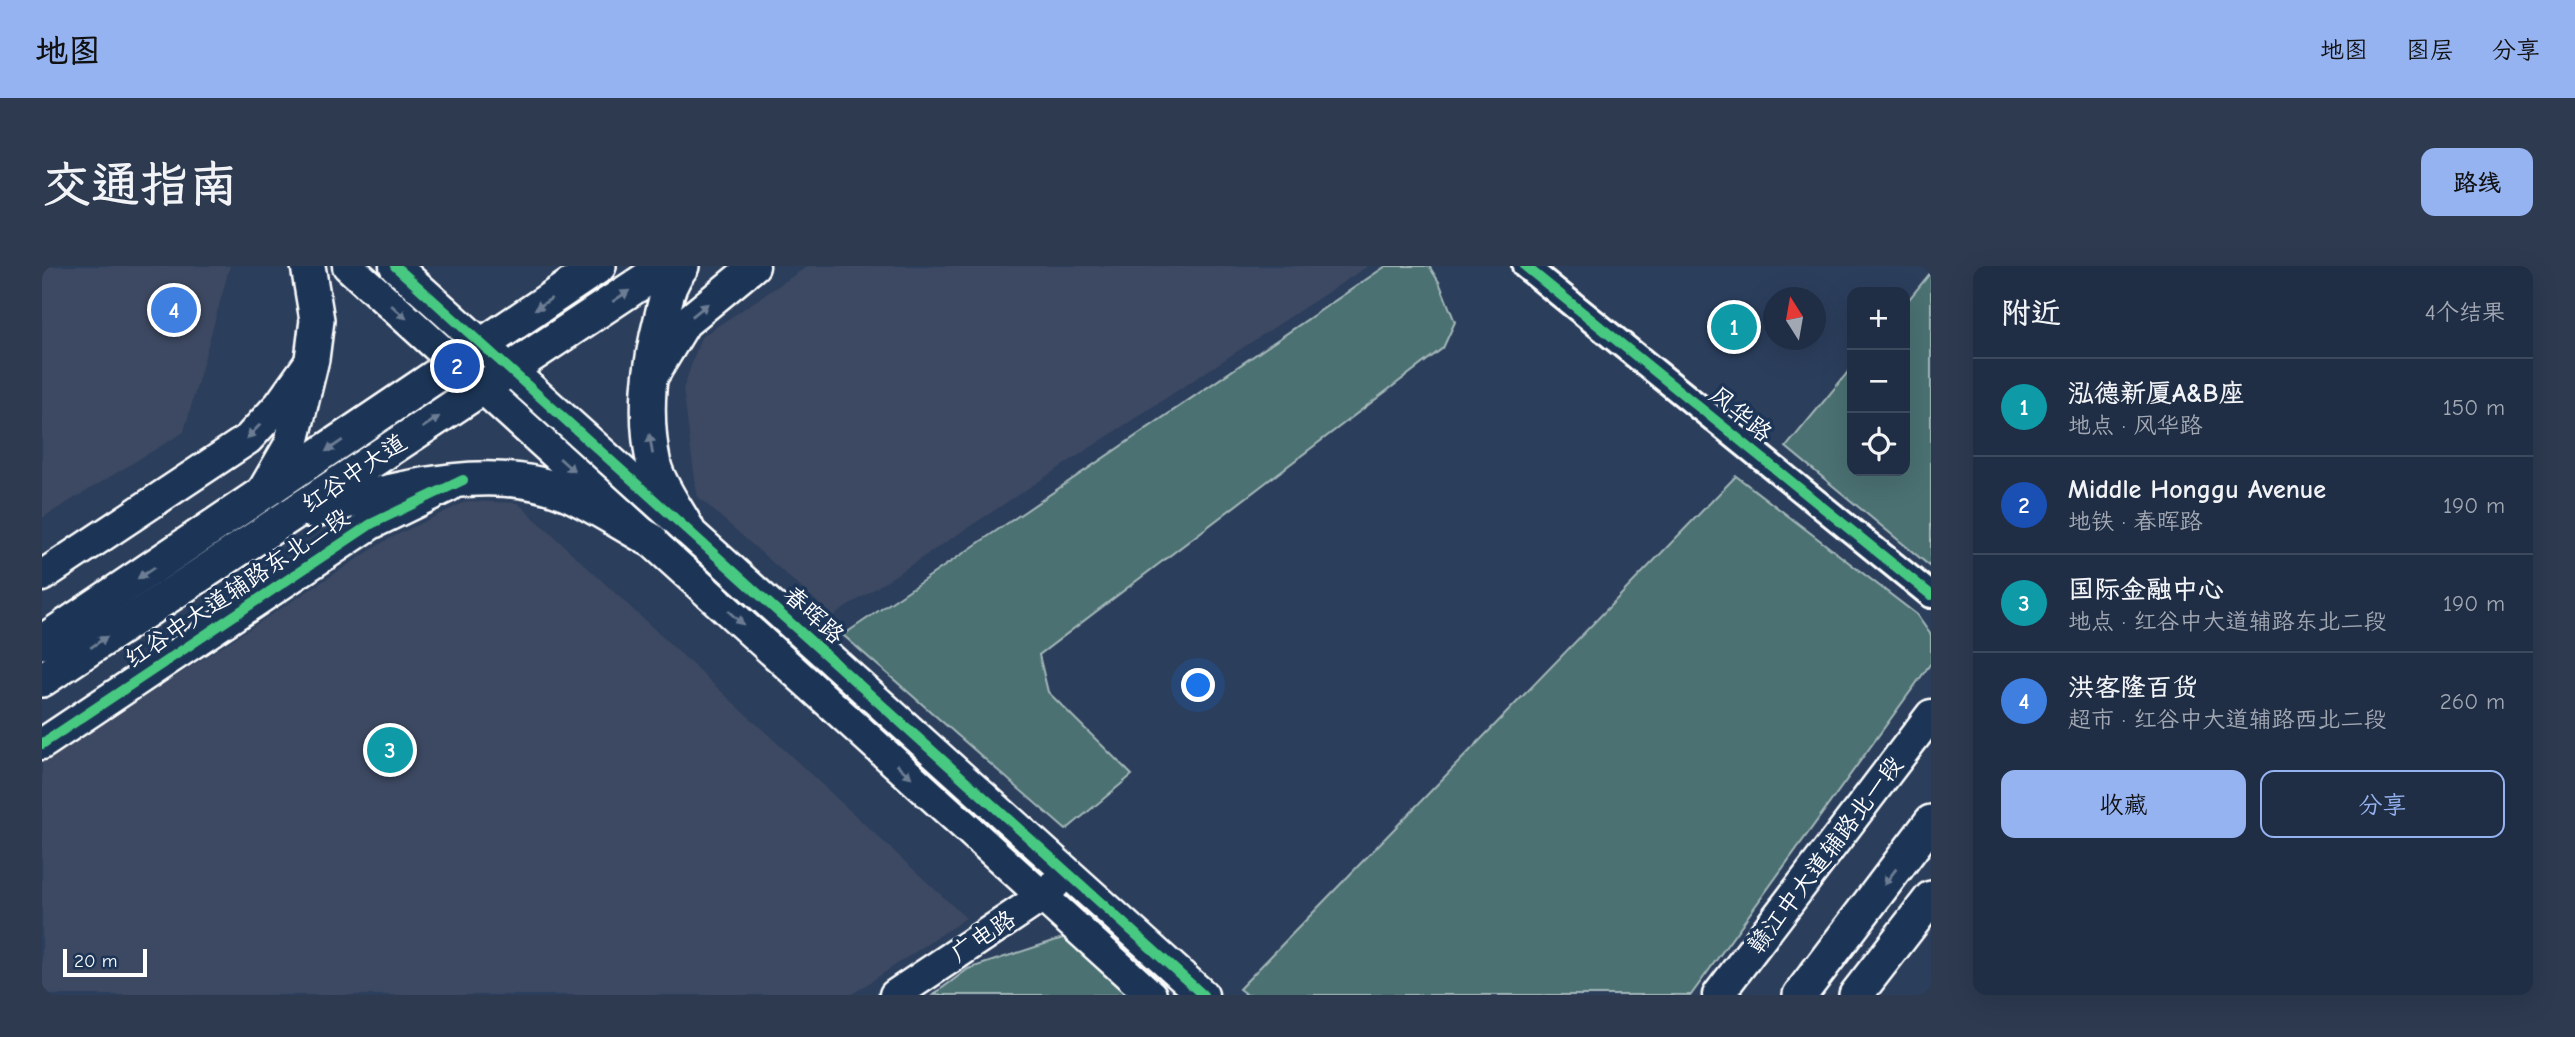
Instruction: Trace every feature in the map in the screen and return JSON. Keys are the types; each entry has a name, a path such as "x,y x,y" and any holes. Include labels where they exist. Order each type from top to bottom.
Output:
{"main road":[{"path":"263,494 291,444 312,359 317,320 308,266"},
{"name":"红谷中大道","path":"42,642 599,266"},
{"name":"红谷中大道","path":"42,680 666,266"},
{"path":"682,266 671,279 648,386 648,419 655,468 687,528"},
{"path":"289,516 384,492 463,480 526,482 569,494 651,540"},
{"path":"1800,995 1931,822"},
{"path":"1856,995 1931,898"}],"street":[{"path":"348,266 1151,995"},
{"name":"春晖路","path":"395,266 1203,995"},
{"path":"648,386 685,323 754,266"},
{"name":"风华路","path":"1525,266 1931,595"},
{"path":"42,576 248,439 280,404 312,359"},
{"name":"红谷中大道辅路东北二段","path":"42,744 371,524 463,480"},
{"name":"赣江中大道辅路北一段","path":"1718,995 1931,715"},
{"name":"广电路","path":"895,995 1043,897 1068,872"}],"shaded area":[{"path":"42,266 230,266 184,432 42,518"},
{"path":"808,266 1368,266 833,616 697,496 683,389 701,337"},
{"path":"467,501 518,503 966,918 851,995 52,995 42,987 42,763 388,539"}],"green space":[{"path":"1386,266 1429,266 1439,282 1455,322 1443,348 1039,655 1048,692 1132,775 1066,830 843,635"},
{"path":"1931,272 1931,567 1786,447 1847,373 1847,476 1910,476 1910,298"},
{"path":"1736,476 1916,614 1931,635 1931,663 1691,995 1247,995 1239,989"},
{"path":"1069,936 1129,995 933,995 968,969"}],"cycle path":[{"path":"395,266 1203,995"},
{"path":"1525,266 1931,595"},
{"path":"42,744 371,524 463,480"}],"place":[{"name":"洪客隆百货","path":"174,310"},
{"name":"泓德新厦A&B座","path":"1734,327"},
{"name":"Middle Honggu Avenue","path":"457,366"},
{"name":"国际金融中心","path":"390,750"}]}
